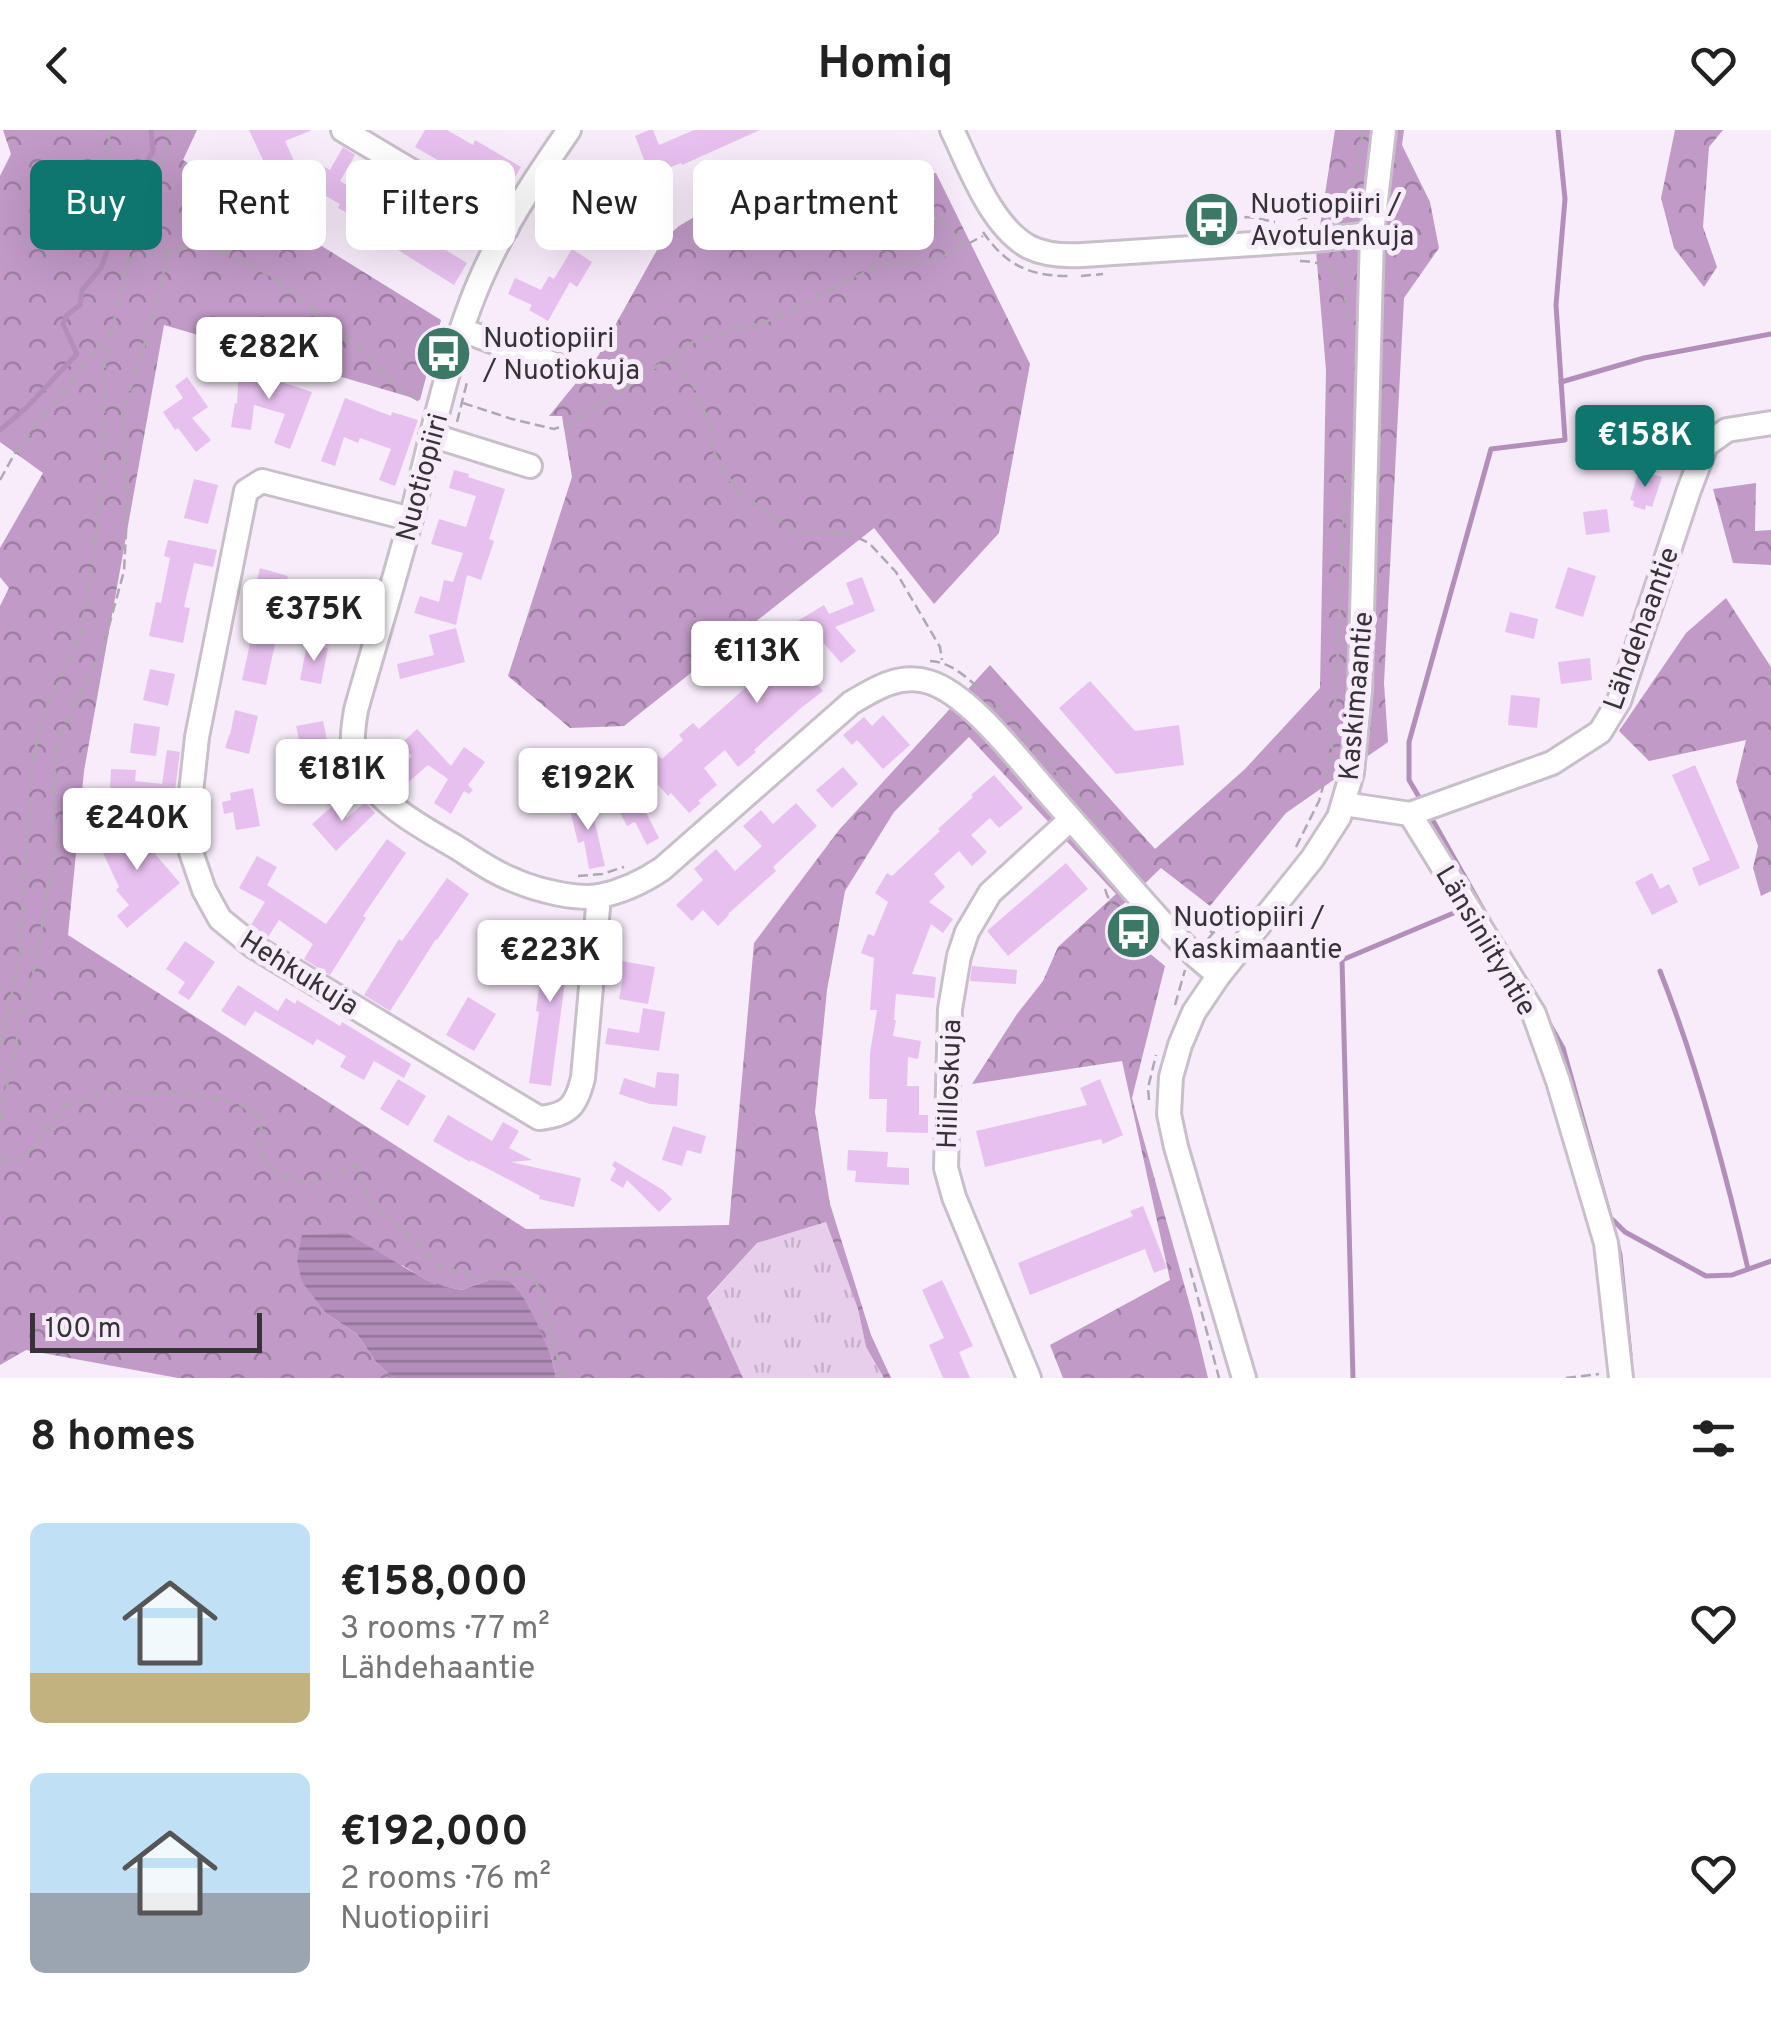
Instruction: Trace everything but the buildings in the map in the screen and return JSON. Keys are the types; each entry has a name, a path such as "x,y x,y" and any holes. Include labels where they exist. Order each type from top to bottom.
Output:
{"street":[{"path":"343,130 393,160"},
{"name":"Nuotiopiiri","path":"515,214 568,130"},
{"path":"952,130 1000,222 1030,248 1066,256 1372,234"},
{"name":"Kaskimaantie","path":"1244,1378 1176,1147 1169,1114 1171,1077 1194,1012 1218,975 1312,859 1339,817 1354,761 1360,690 1372,234 1384,130"},
{"name":"Nuotiopiiri","path":"495,250 462,330 442,438 411,519 356,710 352,741 358,764 380,794 400,813 496,872 542,890 599,896 643,881 662,869 851,703 899,680 929,682 964,702 1008,746 1194,957 1218,975"},
{"path":"462,330 554,364"},
{"name":"Lähdehaantie","path":"1344,804 1410,814 1552,763 1600,732 1619,701 1706,445 1727,430 1771,422"},
{"path":"442,438 530,466"},
{"name":"Hehkukuja","path":"411,519 262,481 246,491 197,737 189,812 192,852 204,890 220,919 253,946 539,1118 557,1116 572,1107 579,1095 599,896"},
{"name":"Länsiniityntie","path":"1410,814 1534,1014 1606,1242 1621,1375"},
{"name":"Hiilloskuja","path":"1029,1378 954,1198 946,1168 950,1008 967,932 990,893 1071,819"}],"path":[{"path":"106,160 110,130"},
{"path":"162,168 169,130"},
{"path":"1174,234 1205,219 1250,217 1285,223 1314,215 1347,193 1356,177 1363,130"},
{"path":"1314,215 1313,261 1340,280 1351,329"},
{"path":"934,216 966,245"},
{"path":"462,402 554,428 572,423 696,340 774,319 879,265 938,259 984,235"},
{"path":"160,250 200,246 232,256 274,277 366,353 397,388 426,405"},
{"path":"0,1044 19,962 32,767 38,735 82,630 102,485 105,361 131,250"},
{"path":"0,1120 38,958 55,844 58,734 103,648 124,571 128,496 122,415 169,252"},
{"path":"0,480 15,453 112,329"},
{"path":"671,356 694,387 709,422 713,451 737,491 795,531 848,533 869,543 896,572 940,647 943,662"},
{"path":"442,438 462,402 467,382"},
{"path":"1296,847 1319,800 1331,758 1346,462"},
{"path":"921,660 943,662 966,676 1008,715 1103,824"},
{"path":"376,756 396,782"},
{"path":"568,875 602,874 634,863"},
{"path":"1105,889 1109,904 1134,932 1153,942"},
{"path":"1176,910 1213,933"},
{"path":"1177,964 1183,973"},
{"path":"0,1156 4,1160 23,1159 66,1105 106,1091 180,1093 239,1104 259,1116 260,1146 265,1160 280,1176 312,1184 356,1165 372,1204 415,1240 437,1265 475,1276 527,1273 538,1286 566,1378"},
{"path":"1566,1378 1621,1375"}],"green space":[{"path":"3,130 197,130 182,160 182,250 326,249 441,320 420,400 164,325 84,771 68,935 526,1229 729,1225 754,943 839,830 990,665 1155,849 1245,769 1320,688 1326,370 1316,251 1335,130 1404,130 1402,145 1430,202 1439,248 1404,298 1384,683 1388,742 1286,813 1210,906 1161,868 1108,919 1165,966 1132,1098 1208,1378 1063,1378 1050,1345 1170,1280 1122,1061 972,1084 1043,981 1058,947 1116,894 969,737 894,812 845,891 827,990 815,1112 830,1204 871,1335 891,1378 884,1378 866,1347 858,1309 826,1222 757,1243 707,1298 743,1378 556,1378 551,1356 521,1293 489,1280 462,1290 432,1284 402,1265 327,1314 357,1334 376,1362 393,1378 178,1378 26,1350 0,1365 0,606 9,588 0,577 0,548 43,473 0,442 0,176 11,154"},
{"path":"1675,130 1723,130 1709,147 1703,227 1717,267 1704,287 1674,248 1661,198"},
{"path":"936,173 1030,364 999,533 934,604 874,528 624,726 570,728 508,676 572,477 562,416 549,416 598,356 657,250 673,250 673,231 693,218 693,250 934,250"},
{"path":"1756,483 1755,531 1771,530 1771,565 1733,563 1713,489"},
{"path":"1726,598 1771,667 1771,891 1761,896 1753,868 1758,846 1736,782 1746,740 1649,761 1619,731 1686,633"},
{"path":"826,1222 858,1309 866,1347 884,1378 743,1378 707,1299 757,1243"}],"shaded area":[{"path":"346,1233 433,1284 462,1290 489,1280 509,1281 521,1293 537,1323 556,1378 393,1378 376,1362 357,1334 327,1314 302,1282 297,1260 302,1235"}],"waterway":[{"path":"0,430 77,354 63,324 67,315 80,305 82,290 101,268 125,200 153,151 151,130"},
{"path":"1419,797 1409,780 1409,742 1491,449 1565,440 1556,305 1565,199 1558,130"},
{"path":"1561,382 1644,358 1771,334"},
{"path":"1432,819 1498,936"},
{"path":"1353,1378 1342,960 1456,912"},
{"path":"1660,971 1710,1119 1748,1269"},
{"path":"1549,1023 1563,1048 1614,1231"},
{"path":"1613,1220 1625,1232 1706,1276 1732,1275 1771,1261"},
{"path":"1617,1242 1630,1355"}],"place":[{"name":"Nuotiopiiri / Avotulenkuja","path":"1211,219"},
{"name":"Nuotiopiiri / Nuotiokuja","path":"444,353"},
{"name":"Nuotiopiiri / Kaskimaantie","path":"1134,932"}]}
